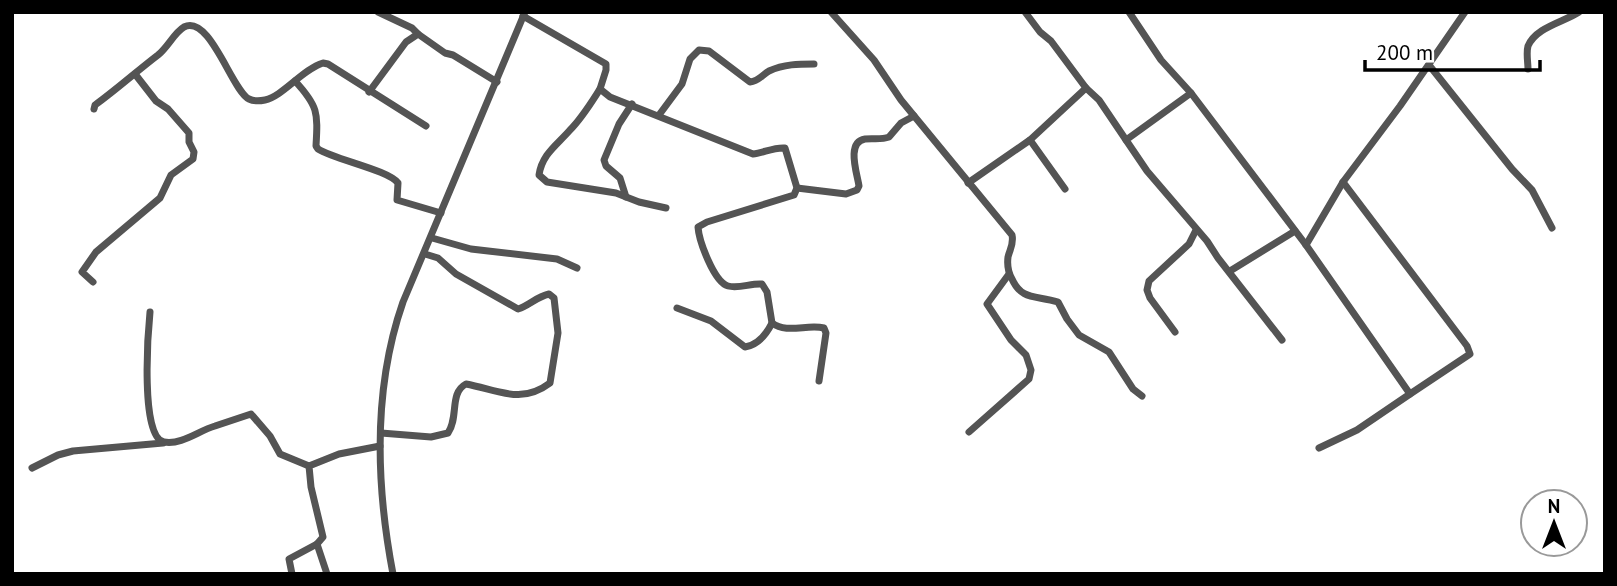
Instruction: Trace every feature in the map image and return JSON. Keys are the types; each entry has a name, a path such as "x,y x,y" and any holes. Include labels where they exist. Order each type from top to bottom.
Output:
{"street":[{"path":"378,12 412,28 445,53 498,82"},
{"path":"534,22 538,12"},
{"path":"831,12 874,60 914,116 1012,235 1009,274 1017,290 1023,295 1058,302 1079,335 1110,352 1133,389 1142,397"},
{"path":"1025,12 1040,32 1051,41 1086,88 1099,100 1147,171 1230,271 1282,340"},
{"path":"1129,12 1161,60 1191,93 1306,244 1410,394"},
{"path":"1306,244 1343,182 1465,12"},
{"path":"1528,69 1528,46 1533,39 1558,21 1579,12"},
{"path":"393,574 384,527 380,446 393,333 403,302 432,238 492,88 498,82 524,14 606,64 607,70 600,89 568,132 558,139 545,156 539,175 547,182 616,193 666,208"},
{"path":"94,108 158,54 182,29 191,26 200,29 219,54 239,90 247,98 265,100 275,96 323,63 426,126"},
{"path":"369,92 406,42 418,34"},
{"path":"659,115 682,84 690,59 699,50 709,51 750,82 788,65 814,64"},
{"path":"1429,65 1532,190 1552,228"},
{"path":"93,282 82,272 96,252 160,198 171,175 193,159 189,133 168,108 156,101 135,74"},
{"path":"295,81 314,104 317,113 318,149 389,174 398,183 397,200 441,214"},
{"path":"968,183 1030,140 1086,88"},
{"path":"600,89 610,97 753,154 778,147 785,148 797,188 794,195 786,200 706,222 698,227 700,240 719,280 727,285 762,284 767,292 772,323 786,328 824,328 826,333 819,381"},
{"path":"1126,140 1191,93"},
{"path":"626,197 620,178 604,160 619,124 632,104"},
{"path":"797,188 846,194 857,190 859,186 854,155 856,143 860,140 889,138 901,123 914,116"},
{"path":"1030,140 1065,189"},
{"path":"1319,448 1357,430 1470,354 1467,346 1343,182"},
{"path":"1175,332 1147,290 1149,281 1189,244 1196,230"},
{"path":"1230,271 1295,231"},
{"path":"432,238 471,249 557,259 577,268"},
{"path":"381,433 431,437 448,433 454,424 455,399 460,387 466,384 517,396 529,394 551,383 558,333 554,298 549,294 536,297 518,309 456,274 438,258 425,254"},
{"path":"969,432 1029,379 1030,362 1011,340 987,304 1009,274"},
{"path":"677,308 711,321 745,347 753,346 772,323"},
{"path":"150,312 149,415 152,432 158,440 166,443"},
{"path":"32,468 73,451 183,440 213,426 251,414 270,436 280,454 309,466 339,454 380,446"},
{"path":"292,574 289,559 317,544 323,537 311,487 309,466"},
{"path":"317,544 327,574"}]}
